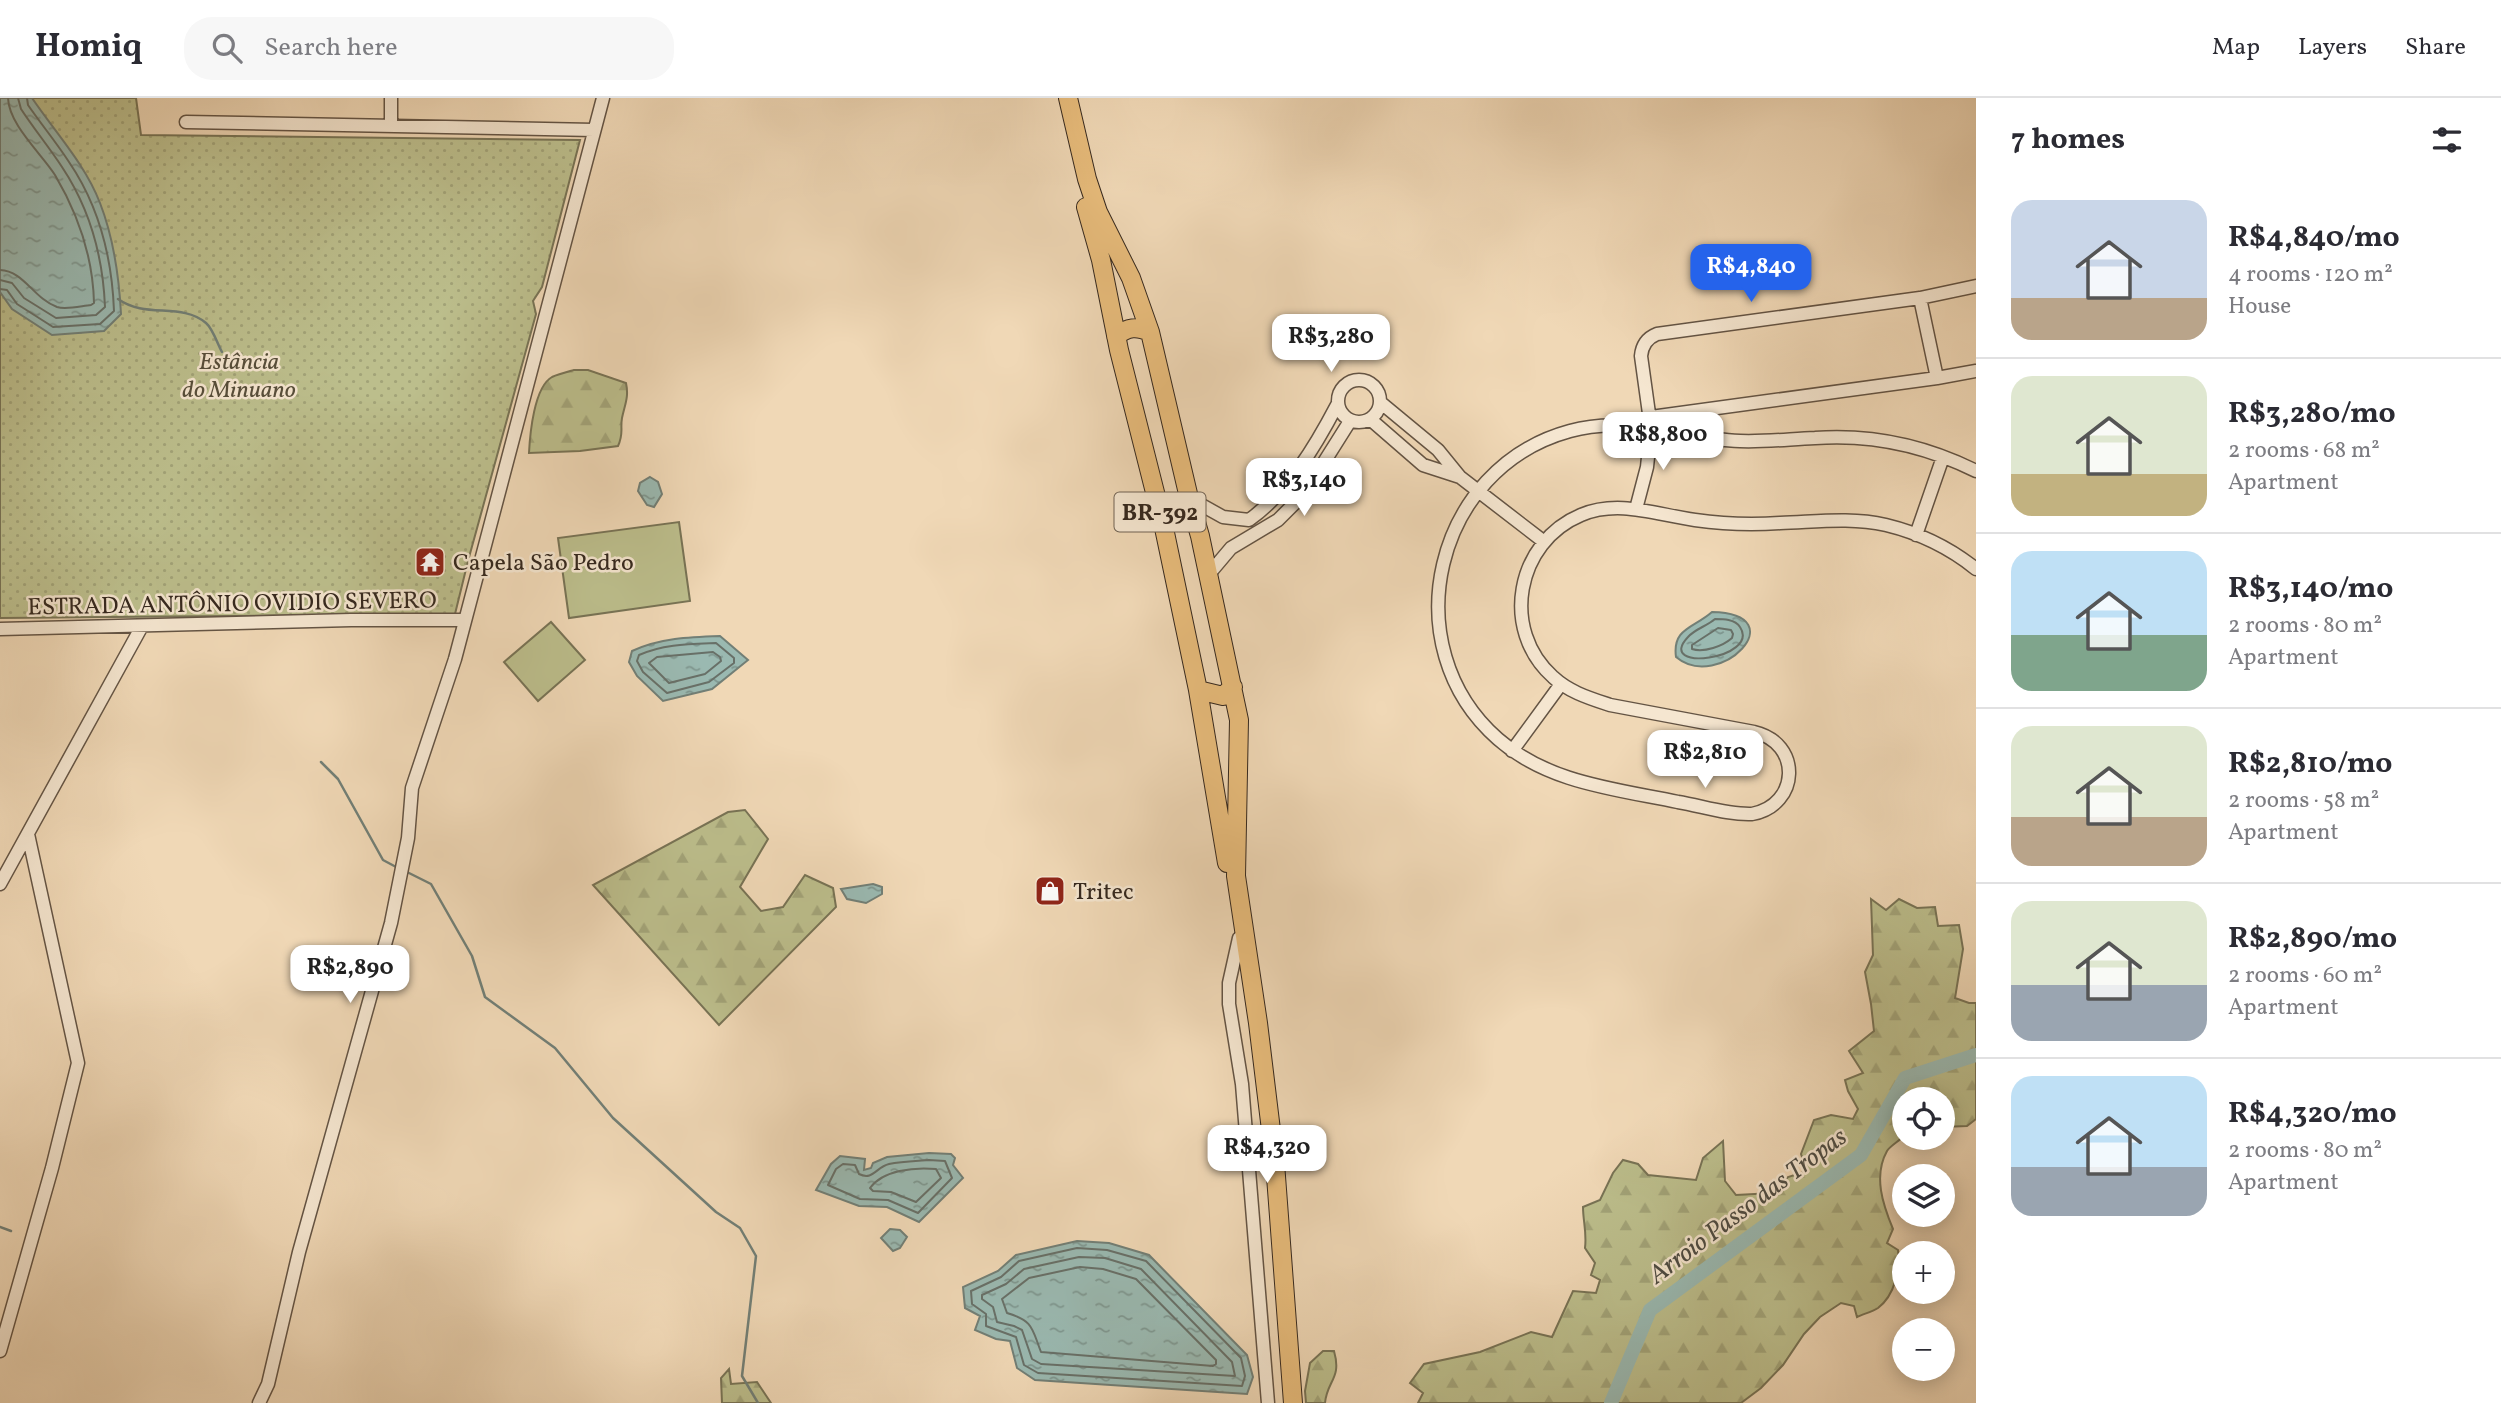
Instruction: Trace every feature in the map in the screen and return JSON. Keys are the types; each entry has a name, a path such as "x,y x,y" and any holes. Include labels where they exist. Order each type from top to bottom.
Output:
{"highway":[{"name":"BR-392","path":"1059,98 1101,260 1116,336 1158,501 1198,690 1262,1090 1287,1403"},
{"name":"BR-392","path":"1068,98 1087,179 1098,212 1131,278 1150,332 1209,574 1239,720 1236,876 1275,1163 1293,1403"},
{"path":"1116,336 1134,327 1150,332"},
{"path":"1198,690 1223,696 1233,687"}],"street":[{"path":"391,98 391,126"},
{"path":"260,1403 268,1384 299,1252 391,923 408,838 412,788 455,659 603,98"},
{"path":"186,122 594,130"},
{"path":"1636,509 1647,467 1651,422 1642,352 1645,342 1653,335 1920,298 1976,286"},
{"path":"1920,298 1937,378"},
{"path":"1976,371 1651,422 1570,431 1550,438 1514,457 1498,470 1478,491 1460,519 1444,556 1438,596 1440,636 1451,674 1465,700 1483,724 1512,751 1547,770 1583,783 1745,814 1766,810 1777,802 1789,777 1786,757 1768,736 1609,705 1580,695 1561,684 1538,661 1522,622 1520,600 1532,558 1543,541 1562,525 1592,511 1614,507 1676,518 1727,523 1853,520 1885,525 1916,535 1944,547 1976,569"},
{"path":"1189,498 1223,517 1249,520 1263,510 1294,476 1337,405 1343,386 1357,379 1372,383 1380,402 1377,412 1370,419 1360,422 1350,421 1337,405"},
{"path":"1380,402 1438,450 1461,477 1543,541"},
{"path":"1370,419 1423,465 1461,477"},
{"path":"1209,574 1231,548 1278,520 1304,494 1350,421"},
{"path":"1651,422 1690,436 1732,441 1860,438 1903,445 1943,457 1976,471"},
{"path":"1916,535 1943,457"},
{"name":"ESTRADA ANTÔNIO OVIDIO SEVERO","path":"0,629 351,620 465,620"},
{"path":"0,884 142,626"},
{"path":"1512,751 1561,684"},
{"path":"0,1351 52,1168 78,1063 28,834"},
{"path":"1239,938 1229,983 1228,1004 1242,1084 1268,1403"}],"green space":[{"name":"Estância do Minuano","path":"0,98 136,98 141,135 580,140 542,287 533,301 536,314 455,614 0,618"},
{"path":"574,370 588,370 626,383 627,397 618,446 529,453 534,412 541,390 552,377"},
{"path":"679,522 690,601 569,618 558,538"},
{"path":"551,622 585,660 538,701 504,662"},
{"path":"745,810 768,839 740,887 761,911 783,907 805,875 833,888 836,907 719,1025 593,885 728,812"},
{"path":"1871,899 1886,910 1899,899 1917,908 1935,907 1938,926 1959,925 1963,949 1955,998 1976,1003 1976,1119 1967,1126 1955,1126 1955,1087 1892,1087 1892,1146 1883,1161 1880,1180 1893,1229 1887,1243 1892,1246 1892,1289 1884,1303 1857,1317 1854,1306 1841,1303 1820,1317 1804,1334 1783,1365 1761,1388 1741,1403 1418,1403 1423,1393 1410,1383 1424,1364 1480,1352 1531,1332 1552,1337 1573,1291 1596,1293 1600,1280 1591,1275 1595,1263 1585,1248 1583,1207 1600,1200 1613,1173 1623,1160 1638,1164 1648,1175 1696,1180 1703,1158 1723,1141 1725,1181 1736,1195 1773,1193 1788,1177 1807,1171 1801,1154 1814,1120 1831,1115 1853,1119 1858,1109 1845,1080 1863,1073 1849,1051 1874,1031 1865,972 1873,955"},
{"path":"1323,1351 1334,1351 1335,1374 1325,1403 1306,1403 1305,1391 1310,1363"},
{"path":"729,1369 731,1384 757,1382 771,1403 722,1403 721,1378"}],"water":[{"path":"0,98 32,98 94,189 112,244 121,314 104,331 52,335 12,309 0,292"},
{"path":"650,477 658,482 662,494 654,507 647,505 638,491 640,483"},
{"path":"1712,612 1737,616 1748,625 1749,637 1742,649 1729,659 1712,665 1693,665 1676,657 1677,640 1681,634"},
{"path":"720,636 748,660 712,689 663,701 637,676 629,662 632,651 653,643"},
{"path":"873,884 882,887 882,894 866,903 847,899 841,889"},
{"path":"951,1154 955,1158 953,1165 963,1178 919,1222 887,1207 859,1206 816,1190 831,1164 840,1156 865,1159 864,1170 887,1157"},
{"path":"890,1229 900,1230 907,1237 900,1248 893,1251 881,1238"},
{"path":"1077,1241 1109,1243 1149,1255 1247,1355 1253,1377 1247,1394 1035,1380 1017,1368 1010,1341 996,1339 975,1330 980,1316 965,1308 963,1287 998,1271 1016,1255"}],"waterway":[{"path":"118,299 140,308 175,311 196,317 206,323 213,332 222,352"},
{"path":"321,762 338,779 383,860 398,868"},
{"path":"407,872 431,884 472,956 485,997 555,1048 613,1118 716,1212 740,1228 756,1256 742,1376 758,1403"},
{"name":"Arroio Passo das Tropas","path":"1611,1403 1650,1310 1861,1155 1905,1078 1976,1055"},
{"path":"0,1227 11,1231"}],"place":[{"name":"Capela São Pedro","path":"430,562"},
{"name":"Tritec","path":"1050,891"}]}
